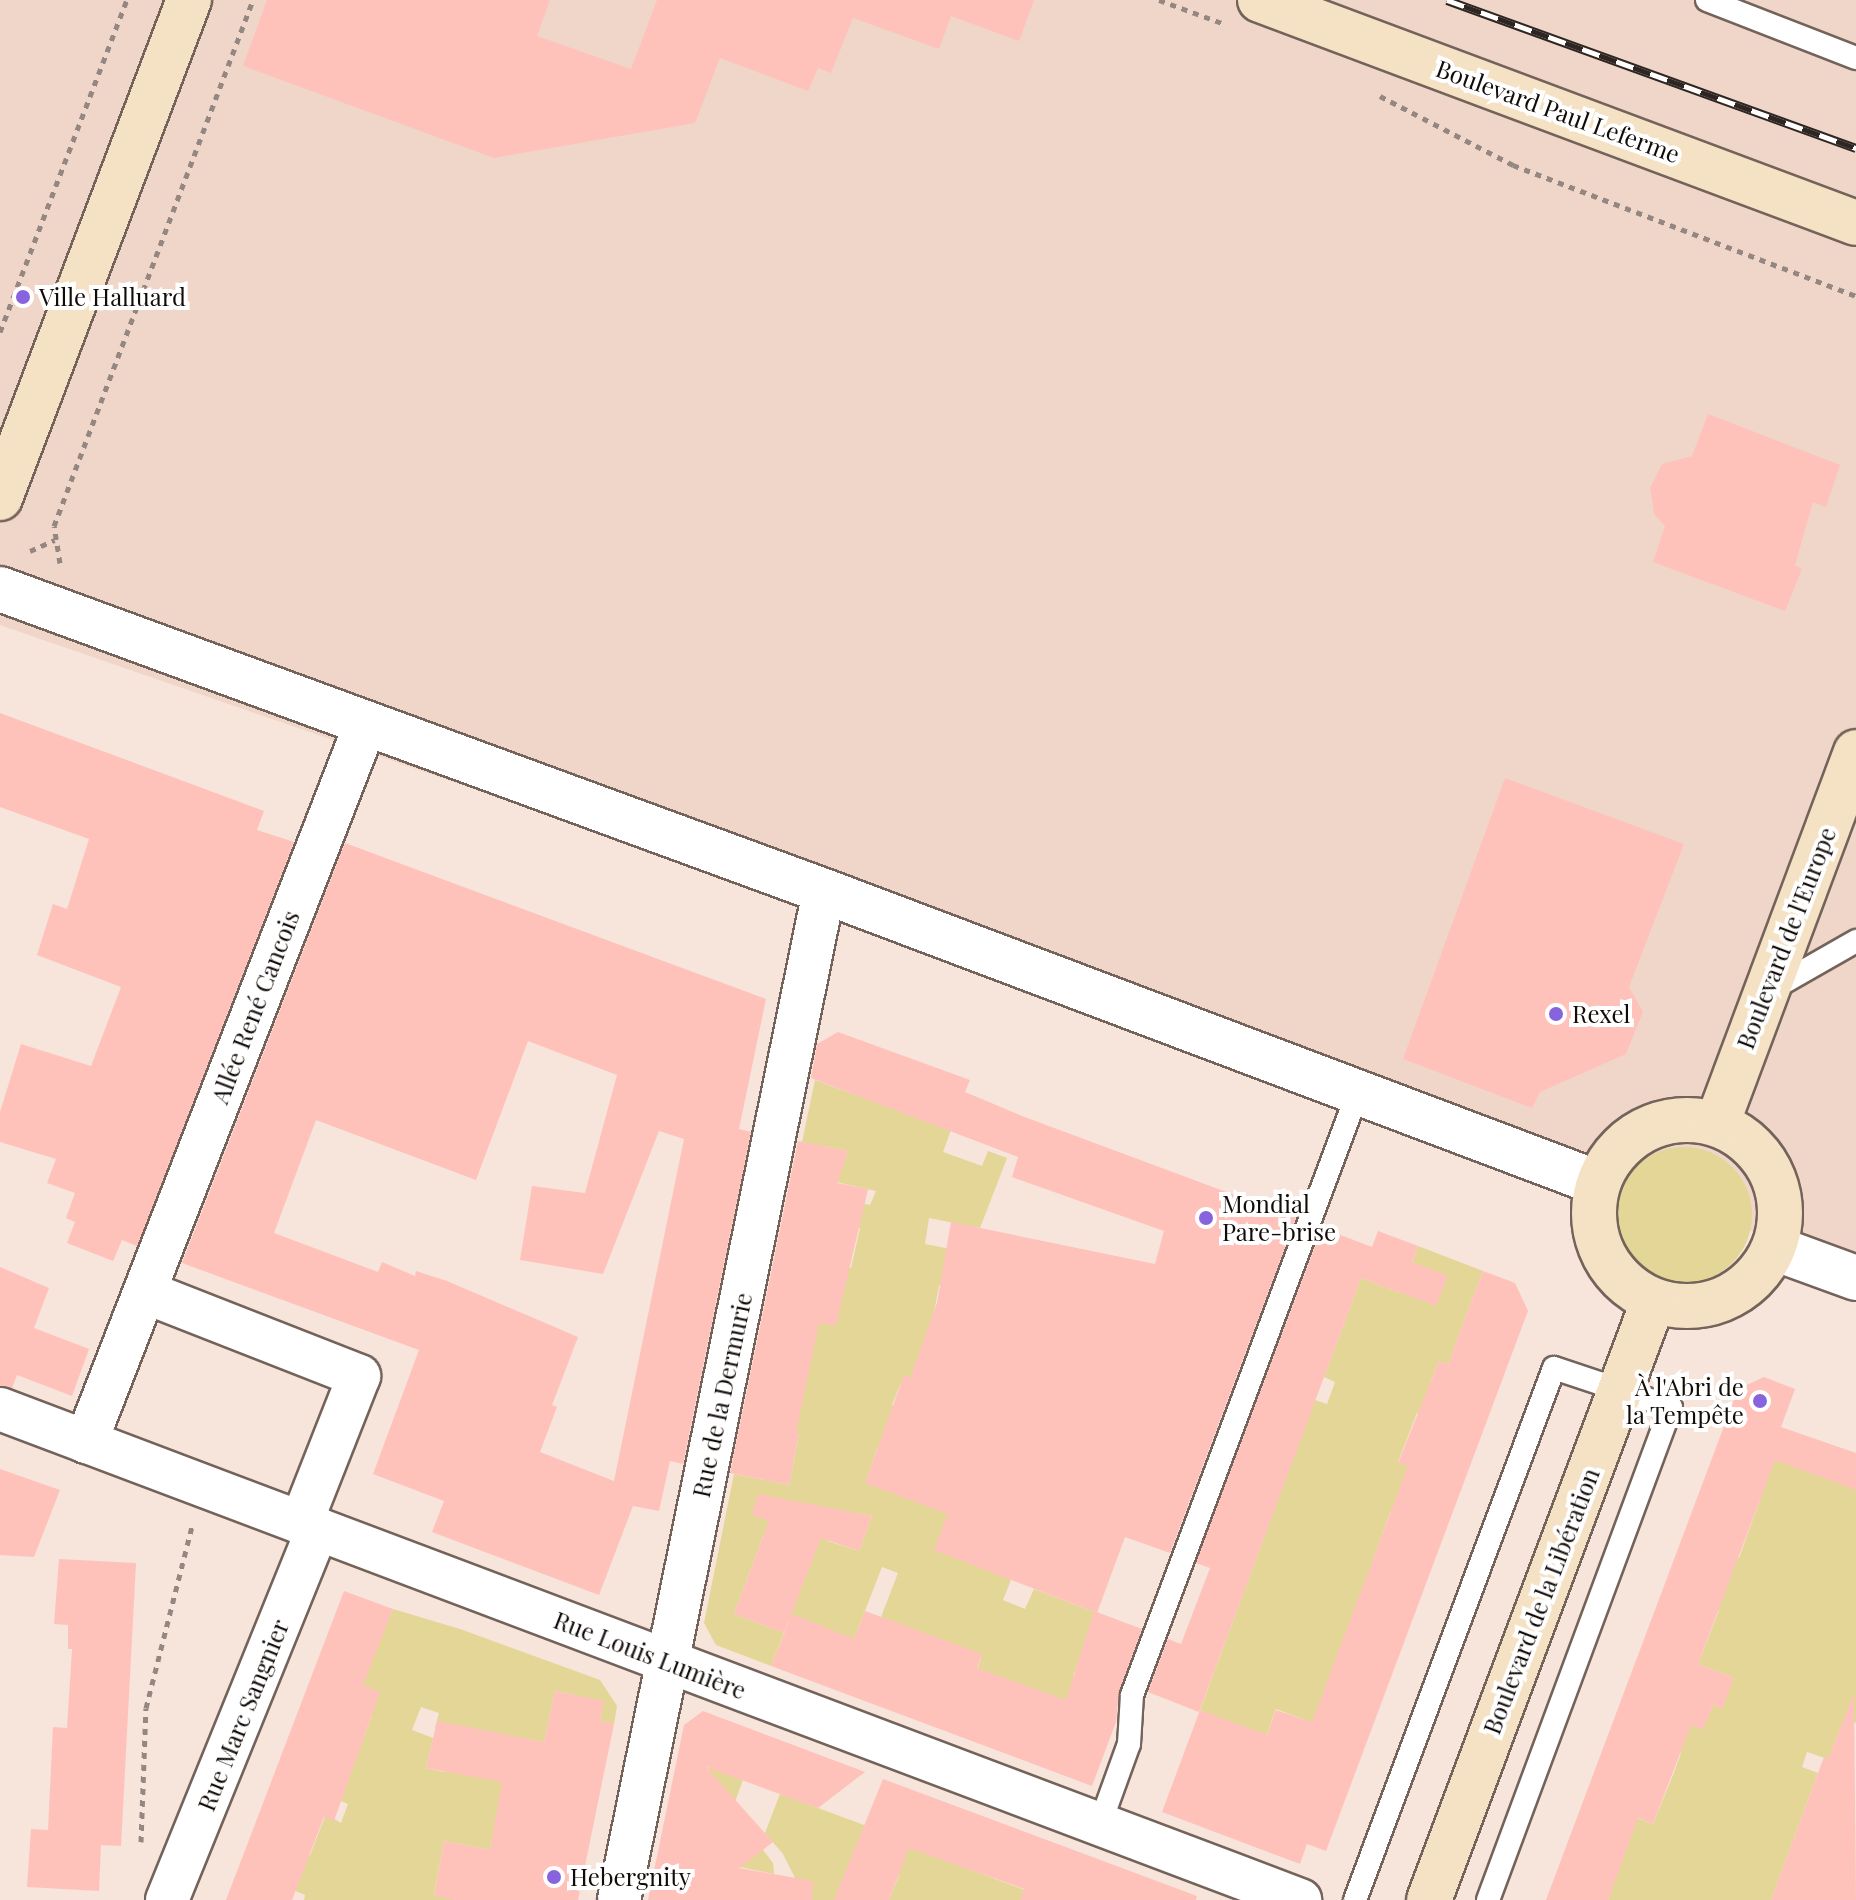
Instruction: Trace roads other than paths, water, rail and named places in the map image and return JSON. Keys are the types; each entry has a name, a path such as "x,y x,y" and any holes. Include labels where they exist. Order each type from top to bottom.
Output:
{"main road":[{"path":"0,498 189,0"},
{"name":"Boulevard Paul Leferme","path":"1244,13 1856,223"},
{"name":"Boulevard de l'Europe","path":"1717,1124 1856,752"},
{"path":"1688,1119 1717,1124 1739,1136 1758,1152 1771,1174 1779,1198 1780,1223 1774,1248 1759,1273 1737,1292 1710,1304 1681,1308 1653,1302 1628,1287 1609,1266 1596,1240 1593,1211 1598,1183 1612,1157 1633,1137 1659,1124 1688,1119"},
{"name":"Boulevard de la Libération","path":"1429,1900 1653,1302"}],"street":[{"path":"0,589 824,891 1598,1183"},
{"name":"Allée René Cancois","path":"86,1442 366,723"},
{"name":"Rue de la Dermurie","path":"619,1900 824,891"},
{"path":"1774,1248 1856,1278"},
{"name":"Rue Marc Sangnier","path":"145,1292 359,1376 309,1526 167,1900"},
{"name":"Rue Louis Lumière","path":"0,1409 1300,1900"}],"lane":[{"path":"1707,0 1856,58"},
{"path":"1767,991 1856,941"},
{"path":"1100,1824 1129,1744 1132,1695 1358,1092"},
{"path":"1355,1900 1554,1368 1671,1407 1488,1900"}],"railway":[{"path":"1447,0 1856,148"}],"place":[{"name":"Ville Halluard","path":"23,297"},
{"name":"Rexel","path":"1556,1014"},
{"name":"Mondial Pare-brise","path":"1206,1218"},
{"name":"À l'Abri de la Tempête","path":"1760,1401"},
{"name":"Hebergnity","path":"554,1877"}]}
